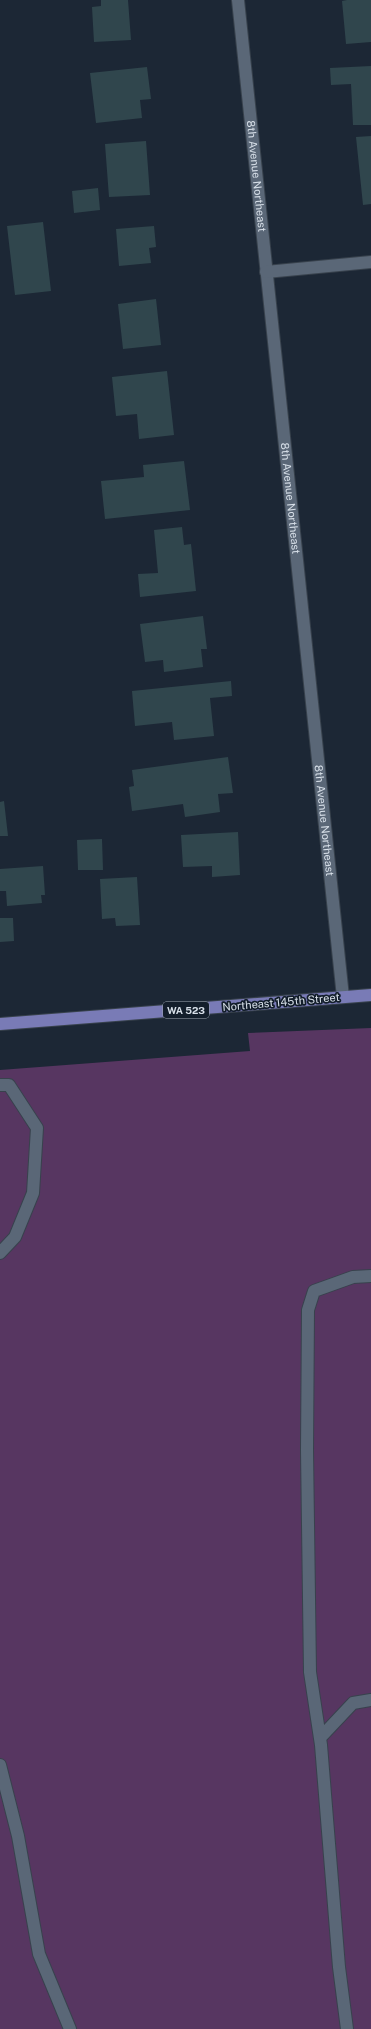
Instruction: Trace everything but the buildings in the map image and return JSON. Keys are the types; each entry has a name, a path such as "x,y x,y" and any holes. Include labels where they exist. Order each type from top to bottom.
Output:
{"main road":[{"name":"Northeast 145th Street","path":"0,1024 371,995"}],"street":[{"name":"8th Avenue Northeast","path":"238,0 343,997"},
{"path":"266,272 371,262"},
{"path":"0,1085 9,1085 37,1128 33,1193 15,1237 0,1253"},
{"path":"347,2029 339,1967 320,1738 310,1672 307,1450 308,1310 314,1291 353,1277 371,1276"},
{"path":"320,1738 352,1703 371,1700"},
{"path":"0,1765 18,1836 39,1954 70,2029"}],"shaded area":[{"path":"371,1028 371,2029 0,2029 0,1070 250,1051 248,1033"}]}
